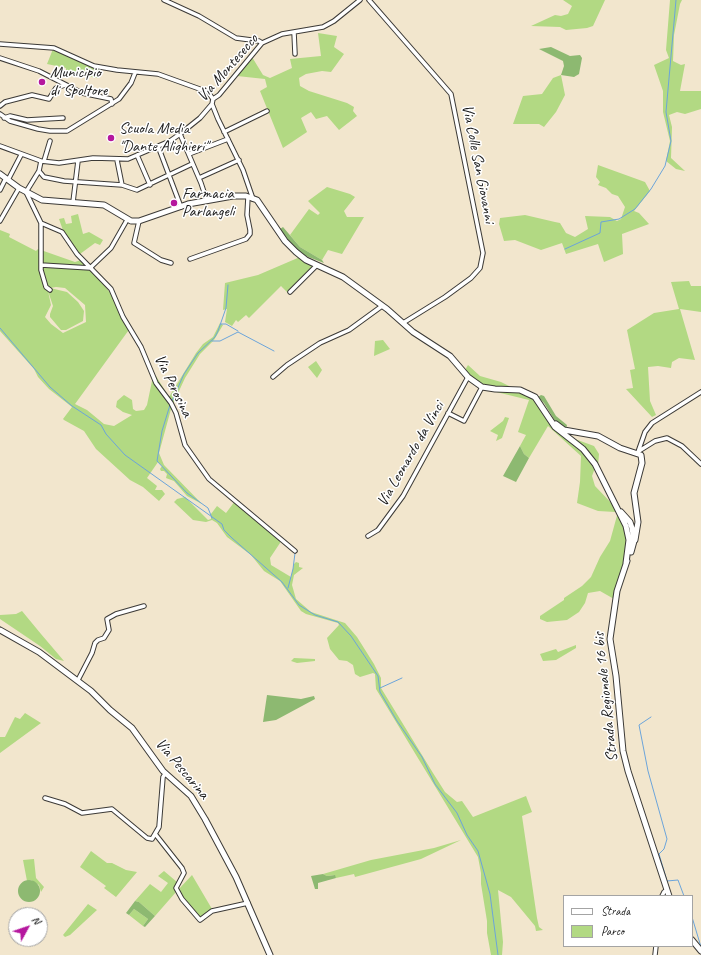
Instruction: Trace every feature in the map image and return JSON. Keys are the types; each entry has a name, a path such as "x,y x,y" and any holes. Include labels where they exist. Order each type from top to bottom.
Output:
{"main road":[{"path":"0,174 19,188 46,201 104,205 127,220 139,221 181,207 232,196 251,198"},
{"name":"Strada Regionale 16 bis","path":"251,198 259,203 285,241 306,260 343,277 403,323 450,356 468,377 482,387 495,390 520,390 532,395 539,401 554,427 580,446 592,459 625,523 631,542"},
{"path":"539,401 543,404 556,424 564,430 606,439 625,450 638,452 642,458 634,493 637,521 635,529 625,523"},
{"name":"Strada Regionale 16 bis","path":"618,509 626,516 635,529 617,591 610,639 616,676 623,749 628,771 669,895"},
{"path":"626,516 634,523 637,521"},
{"name":"Via Pescarina","path":"0,630 39,652 91,691 110,710 132,728 165,774 188,794 199,808 248,903 270,955"},
{"path":"693,941 701,950"}],"street":[{"path":"164,0 199,16 236,38 262,42"},
{"name":"Via Montesecco","path":"0,146 43,161 58,163 93,158 117,160 128,159 158,146 180,134 200,118 212,104 213,99 219,95 262,42 277,35 323,27 334,21 360,0"},
{"name":"Via Colle San Giovanni","path":"369,0 450,94 483,253 480,268 470,278 445,297 403,323"},
{"path":"294,32 295,54"},
{"path":"0,44 56,48 94,66 165,76 208,92 213,99"},
{"path":"0,58 33,68 82,93 118,100"},
{"path":"0,114 4,118 24,125 62,132 73,128 118,100 131,83 135,72"},
{"path":"0,106 5,102 33,95 49,99 56,88 66,85"},
{"path":"111,99 111,105"},
{"path":"190,259 246,239 250,234 247,215 251,198 239,160 224,132 212,104"},
{"path":"224,132 267,111"},
{"path":"4,118 10,116 27,120 63,118"},
{"path":"180,134 207,201"},
{"path":"189,154 228,139"},
{"path":"50,141 39,171 26,192 41,223 41,265 46,287 50,290"},
{"path":"158,146 170,174 181,207"},
{"path":"0,190 21,154"},
{"path":"136,155 150,185"},
{"path":"117,160 122,185"},
{"path":"199,178 239,160"},
{"path":"73,202 78,161"},
{"path":"39,171 45,177 122,185 137,190 192,164"},
{"path":"0,221 19,188"},
{"path":"41,265 90,268 111,248 127,220"},
{"path":"139,221 134,243 161,260 171,263"},
{"name":"Via Perosina","path":"41,223 62,232 76,254 100,276 111,290 123,317 141,347 156,384 171,403 176,413 186,445 191,455 209,479 219,489 237,500 295,551"},
{"path":"290,292 317,265"},
{"path":"273,377 286,365 320,343 349,330 382,306"},
{"name":"Via Leonardo da Vinci","path":"368,536 378,530 392,514 468,377"},
{"path":"448,413 464,421 482,387"},
{"path":"638,452 645,432 652,423 701,392"},
{"path":"638,452 655,441 667,438 682,446 701,464"},
{"path":"78,680 92,653 95,643 104,638 109,630 107,619 116,614 144,606"},
{"path":"46,798 65,804 82,812 112,809 149,839 152,839 159,827 163,780 165,774"},
{"path":"156,834 182,868 184,873 176,888 182,899 200,920 212,911 248,903"},
{"path":"662,895 667,890"}],"green space":[{"path":"563,0 605,0 593,26 566,30 560,27 531,26 555,15 561,16 568,14 572,6"},
{"path":"670,0 682,0 674,35 673,61 681,65 685,64 680,91 701,91 701,109 685,114 677,112 669,115 672,127 671,158 685,171 676,169 666,161 670,141 663,112 663,91 654,65 669,58 666,50"},
{"path":"318,33 337,36 334,47 344,54 331,72 322,71 306,74 299,78 300,86 309,91 347,103 354,107 353,111 357,116 339,130 327,116 316,119 311,112 301,118 307,132 283,148 260,91 267,87 265,79 237,76 252,57 263,75 270,78 292,68 290,59 321,56"},
{"path":"551,47 570,56 580,55 582,58 579,74 574,77 561,75 564,66 563,61 539,49"},
{"path":"53,49 100,68 97,78 66,72 66,68 47,64"},
{"path":"561,75 565,95 556,112 544,127 539,124 513,124 523,96 542,94 553,78"},
{"path":"598,165 645,182 650,191 634,211 639,213 649,224 622,234 623,254 604,262 598,244 566,254 562,243 541,250 515,240 504,241 499,224 500,218 525,215 560,223 566,233 575,237 588,229 585,216 610,217 617,221 621,219 625,207 618,196 612,194 606,188 598,185 600,182 596,177"},
{"path":"327,187 355,197 344,211 347,217 364,217 342,254 328,250 322,260 300,247 290,235 309,209 318,215 320,213 308,201"},
{"path":"78,214 83,234 89,232 103,240 100,245 95,243 80,254 118,303 131,327 75,404 87,410 104,424 114,426 132,415 123,412 116,407 117,401 124,395 132,400 133,409 136,411 144,410 147,405 152,381 156,376 169,397 196,353 203,344 213,337 220,323 223,325 214,340 200,354 185,378 173,404 174,412 171,409 159,453 164,465 202,504 187,496 174,481 166,478 167,474 164,471 161,471 160,469 162,466 158,462 147,478 157,486 155,490 162,490 165,494 159,501 143,487 130,480 96,449 84,431 63,419 72,407 49,389 38,377 34,369 0,331 0,230 10,234 9,237 36,251 38,249 75,262 81,260 66,239 59,219 64,218 66,224 72,223 71,216","holes":["50,288 65,288 85,305 86,322 63,333 51,324 45,317 51,305 48,291 53,306 50,317 61,330 66,330 83,321 84,311 78,302 67,292"]},
{"path":"283,227 300,247 322,260 324,263 303,255 291,245 280,229"},
{"path":"300,257 316,265 288,293 281,286 249,318 246,315 238,322 236,320 232,326 225,322 227,309 223,310 225,283 258,275"},
{"path":"689,281 691,286 701,286 701,312 680,309 695,360 679,358 672,362 671,368 658,366 648,367 650,401 656,415 652,417 626,389 633,388 630,370 635,369 627,330 654,313 679,309 671,282"},
{"path":"383,340 390,349 374,356 375,341"},
{"path":"316,361 322,370 317,378 308,367"},
{"path":"468,365 480,376 501,382 509,386 512,390 532,397 538,403 549,423 573,442 590,460 595,468 592,476 595,486 616,508 615,512 598,511 577,503 580,482 581,456 548,426 529,458 524,454 520,446 526,435 518,432 529,400 480,388 465,370"},
{"path":"541,395 544,396 556,416 567,425 566,429 555,421 544,403 538,397"},
{"path":"505,417 509,418 502,438 496,441 498,435 490,431 503,421"},
{"path":"575,439 594,446 599,454 598,466 590,454"},
{"path":"520,446 524,454 529,458 516,482 503,476"},
{"path":"185,497 208,520 211,519 211,514 217,506 226,513 235,501 282,540 270,558 271,565 291,577 294,564 296,562 299,563 299,567 303,568 294,575 292,585 296,599 311,612 345,623 357,637 381,678 381,688 445,792 457,802 462,801 473,817 526,796 532,812 522,816 537,918 539,927 543,930 536,931 535,926 511,897 498,890 503,942 502,955 491,955 478,857 376,689 375,674 373,673 360,677 355,674 353,665 347,661 339,660 330,649 327,638 339,625 338,623 306,614 301,611 280,581 264,571 251,555 227,537 217,523 212,520 206,522 193,520 174,502 177,499"},
{"path":"618,512 625,531 626,541 624,563 614,599 600,591 588,593 585,603 579,612 567,620 547,622 540,619 540,616 564,600 564,598 582,586 591,577 600,557 610,541"},
{"path":"22,611 64,661 56,659 40,646 0,619 0,615 16,614"},
{"path":"576,645 576,648 556,660 543,661 540,654 556,649 558,652"},
{"path":"294,658 315,659 315,661 297,663 291,661"},
{"path":"267,695 301,699 314,696 315,699 276,720 263,722"},
{"path":"25,713 41,723 0,753 0,737 5,737 15,717 20,719"},
{"path":"461,840 421,859 355,877 354,874 336,878 334,875 327,876 323,874 371,860 434,848"},
{"path":"91,851 107,863 112,863 126,870 137,872 116,897 104,888 106,886 80,867"},
{"path":"34,859 36,878 44,887 41,892 39,885 31,880 27,881 23,860"},
{"path":"164,871 177,882 174,888 176,892 155,916 139,902 135,901 150,884 161,892 168,883 158,876"},
{"path":"323,874 327,876 335,875 336,878 318,883 318,889 315,889 311,876"},
{"path":"192,875 212,909 199,918 178,890"},
{"path":"29,880 37,883 40,891 37,899 29,902 21,899 18,891 21,883"},
{"path":"135,901 139,902 155,916 145,927 143,926 148,919 134,909 129,915 126,913"},
{"path":"88,904 97,910 70,935 65,937 63,935"},
{"path":"134,909 148,919 143,926 129,915"}],"waterway":[{"path":"565,249 600,233 601,222 619,219 635,209 651,189 665,166 671,141 666,112 676,0"},
{"path":"172,401 184,374 198,353 215,337 218,331 226,308 228,285"},
{"path":"221,324 226,324 238,331"},
{"path":"0,328 50,387 72,406 101,425 106,434 125,455 222,524 224,530 232,538 282,582 299,605 315,615 338,622 351,636 378,676 380,692 397,721 422,757 435,784 457,813 467,835 478,851 490,894 498,955"},
{"path":"212,341 220,341 238,332 274,351"},
{"path":"170,405 162,431 157,461 187,493 208,508 212,518"},
{"path":"288,588 295,553"},
{"path":"380,688 402,678"},
{"path":"651,717 639,725 648,771 667,839 664,849 659,854 667,881 678,880 684,895"},
{"path":"693,920 701,947"}],"place":[{"name":"Municipio di Spoltore","path":"42,82"},
{"name":"Scuola Media \"Dante Alighieri\"","path":"111,138"},
{"name":"Farmacia Parlangeli","path":"174,203"}]}
